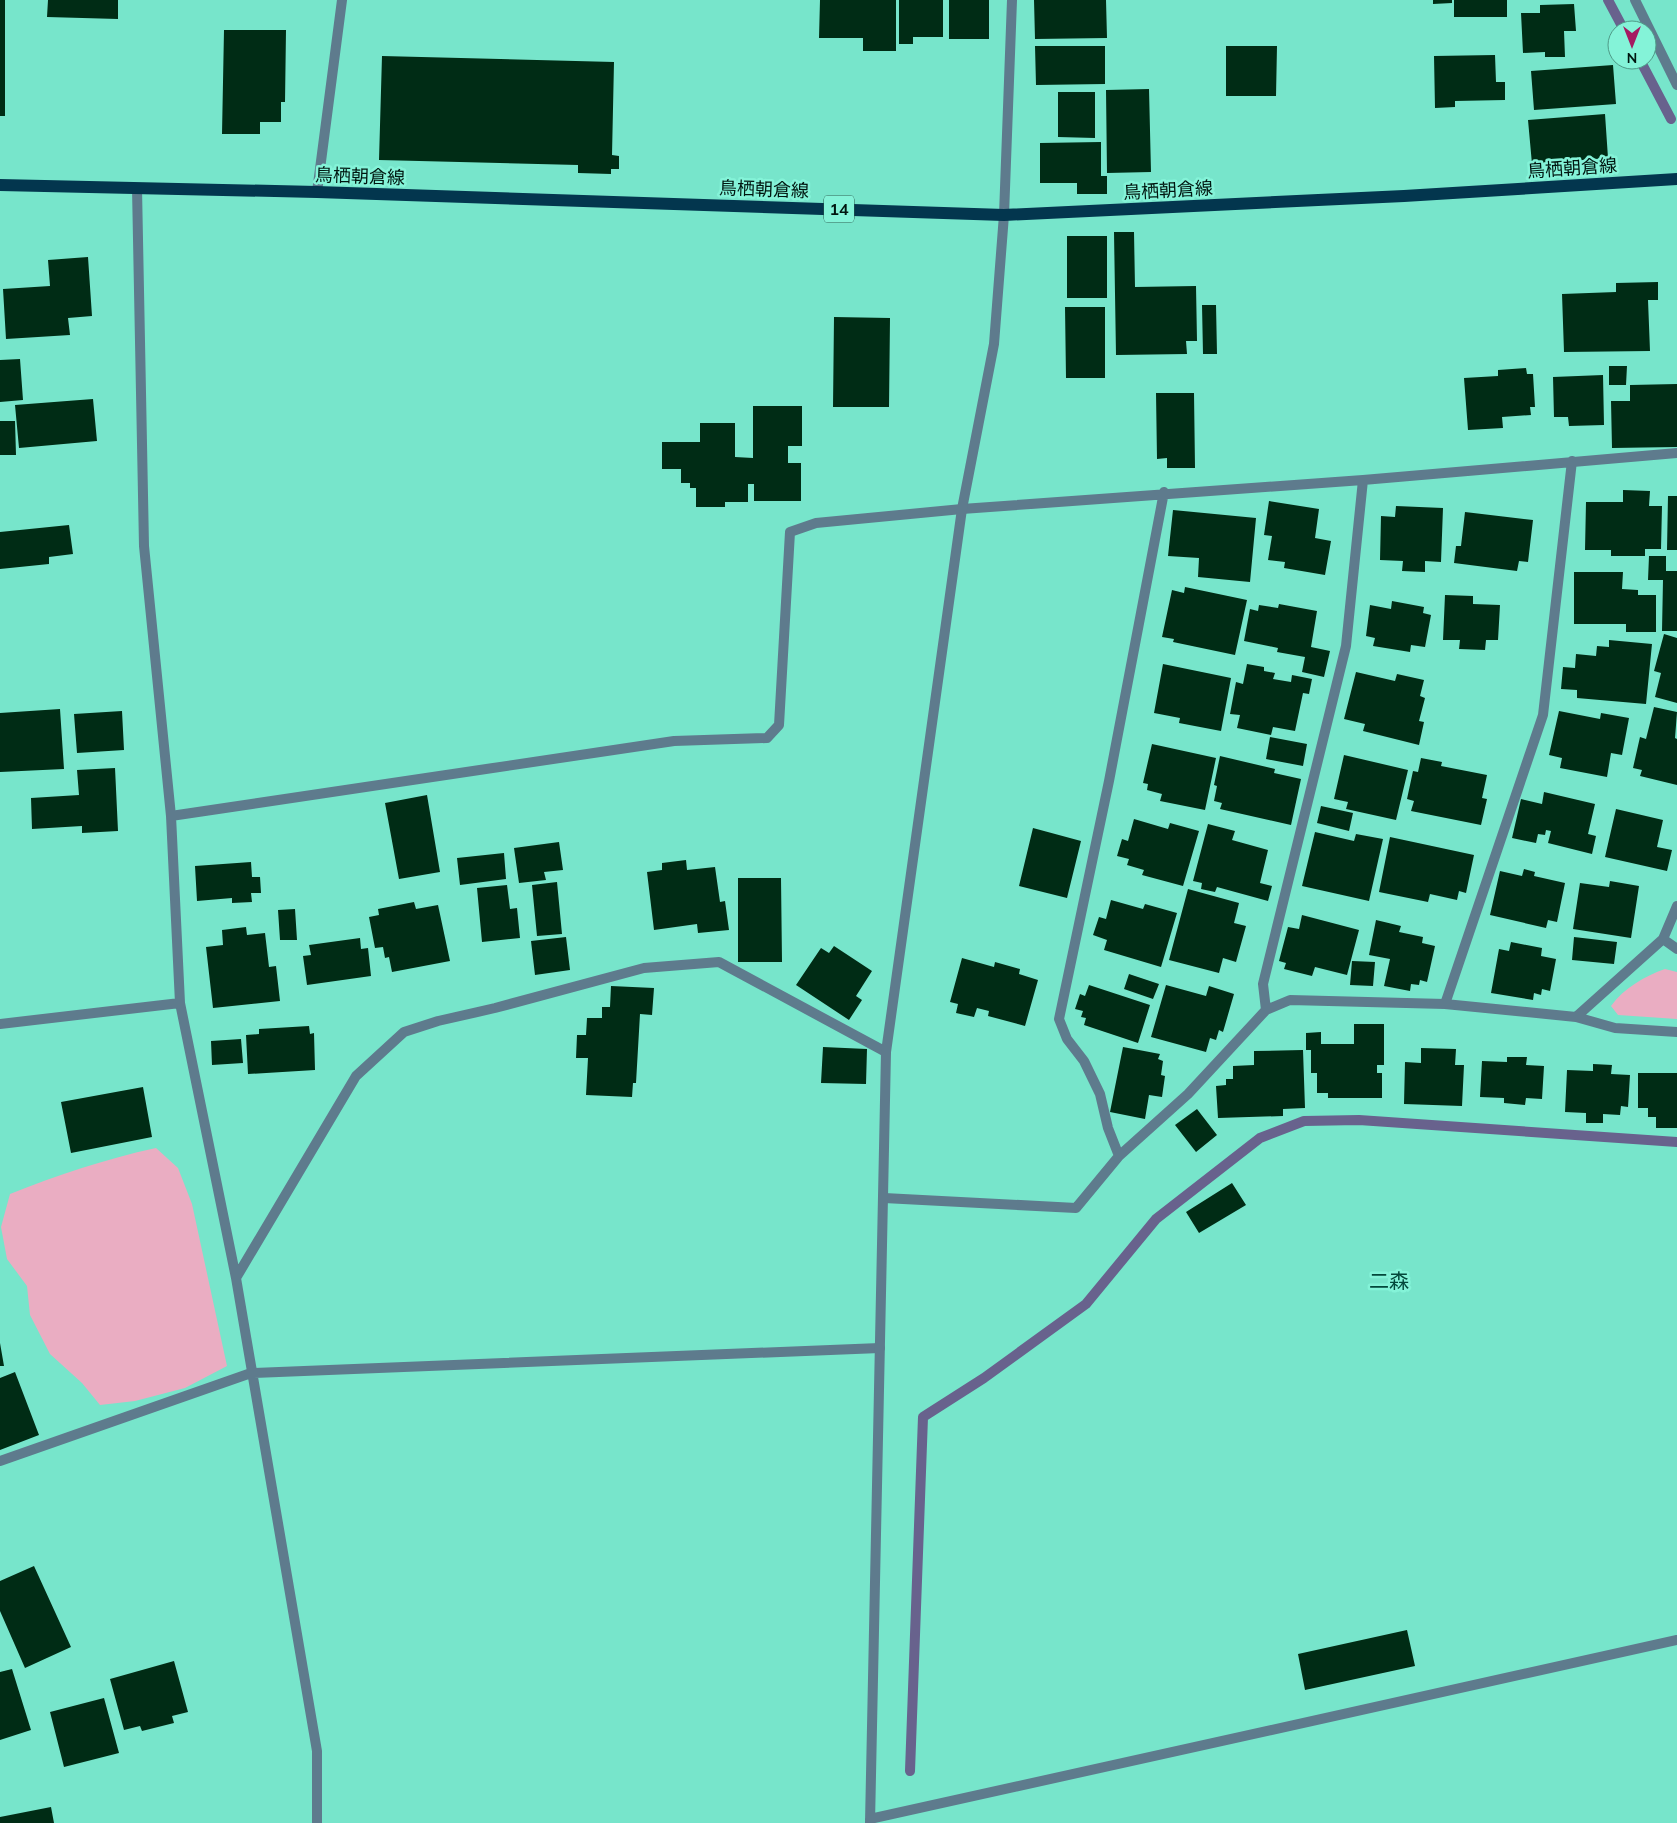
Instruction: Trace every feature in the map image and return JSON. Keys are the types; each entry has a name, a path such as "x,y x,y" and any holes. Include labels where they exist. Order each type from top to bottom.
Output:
{"main road":[{"name":"鳥栖朝倉線","path":"0,185 317,192 1004,215 1677,181"}],"street":[{"path":"317,192 342,0"},
{"path":"1012,0 1004,215 994,344 962,509 886,1052 870,1821 1677,1640"},
{"path":"1635,0 1677,85"},
{"path":"137,188 144,546 171,816 180,1003 236,1278 318,1751 317,1823"},
{"path":"171,816 674,742 767,738 779,725 790,532 816,523 1164,492 1363,480 1677,453"},
{"path":"1445,1004 1543,715 1572,461"},
{"path":"1266,1010 1263,984 1346,646 1363,480"},
{"path":"1119,1156 1108,1128 1100,1094 1084,1061 1067,1039 1059,1020 1109,781 1164,492"},
{"path":"1576,1017 1663,939 1677,906"},
{"path":"1663,939 1677,949"},
{"path":"236,1278 356,1076 404,1032 438,1021 495,1008 644,968 719,962 886,1052"},
{"path":"884,1198 1076,1208 1119,1156 1188,1094 1266,1010 1290,1000 1445,1004 1576,1017 1615,1028 1677,1032"},
{"path":"0,1024 180,1003"},
{"path":"0,1461 251,1373 880,1348"}],"shaded area":[{"path":"1665,969 1677,972 1677,1019 1618,1015 1611,1006 1622,994 1643,979"},
{"path":"156,1148 178,1168 192,1204 227,1366 185,1388 135,1401 100,1405 82,1383 50,1354 30,1315 27,1286 7,1259 1,1227 10,1194 82,1168"}],"building":[{"path":"0,0 5,0 5,116 0,116"},
{"path":"48,0 118,0 118,19 47,17"},
{"path":"820,0 896,0 896,51 863,51 863,38 819,38"},
{"path":"899,0 943,0 943,37 913,37 913,44 899,44"},
{"path":"949,0 989,0 989,39 949,39"},
{"path":"1034,0 1106,0 1107,38 1035,39"},
{"path":"1433,0 1452,0 1452,3 1433,4"},
{"path":"1454,0 1507,0 1507,17 1454,17"},
{"path":"1574,4 1576,31 1564,31 1565,57 1545,57 1545,52 1523,53 1521,13 1540,13 1540,5"},
{"path":"224,30 286,30 285,102 281,102 281,122 260,122 260,134 222,134"},
{"path":"1035,46 1105,46 1105,84 1036,85"},
{"path":"1226,46 1277,46 1276,96 1226,96"},
{"path":"1495,55 1496,82 1505,82 1505,100 1455,101 1455,107 1435,108 1434,56"},
{"path":"382,56 614,62 612,155 619,156 619,169 611,169 611,174 578,173 578,165 379,160"},
{"path":"1607,65 1607,70 1613,70 1616,104 1534,110 1531,71"},
{"path":"1149,89 1151,172 1107,173 1106,90"},
{"path":"1058,92 1095,92 1095,138 1058,137"},
{"path":"1605,114 1608,158 1532,164 1528,120"},
{"path":"1101,142 1101,176 1107,176 1107,194 1077,194 1077,183 1040,183 1040,143"},
{"path":"1114,232 1134,232 1135,287 1196,286 1197,341 1186,341 1187,354 1116,355"},
{"path":"1067,236 1107,236 1107,298 1067,298"},
{"path":"88,257 92,316 68,318 70,335 6,339 3,289 50,286 48,260"},
{"path":"1658,282 1658,300 1648,300 1650,351 1564,352 1562,294 1616,292 1616,283"},
{"path":"1202,305 1216,305 1217,354 1203,354"},
{"path":"1065,307 1105,307 1105,378 1066,378"},
{"path":"834,317 890,318 889,407 833,407"},
{"path":"20,359 23,400 0,402 0,360"},
{"path":"1609,366 1627,366 1626,385 1609,385"},
{"path":"1526,368 1527,374 1533,374 1535,407 1530,407 1531,415 1502,417 1503,428 1468,430 1464,378 1498,376 1498,370"},
{"path":"1603,375 1604,425 1569,426 1568,417 1554,417 1553,377"},
{"path":"1677,384 1677,447 1612,448 1611,401 1630,401 1630,385"},
{"path":"1156,393 1194,393 1195,468 1167,468 1167,458 1157,459"},
{"path":"93,399 97,441 19,448 15,405"},
{"path":"753,406 802,406 802,446 788,446 788,463 801,463 801,501 754,501 754,484 748,484 748,502 725,502 725,507 696,507 696,488 690,488 690,483 681,483 681,469 662,469 662,442 700,442 700,423 735,423 735,457 753,458"},
{"path":"0,421 15,421 16,455 0,455"},
{"path":"1623,490 1650,491 1649,506 1662,506 1661,549 1645,549 1645,556 1611,556 1611,550 1585,550 1586,502 1623,502"},
{"path":"1668,496 1677,496 1677,550 1667,550"},
{"path":"1269,501 1319,509 1315,538 1331,541 1325,575 1284,568 1285,562 1268,560 1272,536 1264,535"},
{"path":"1396,506 1443,508 1441,562 1425,561 1425,572 1402,571 1403,561 1380,560 1381,516 1395,517"},
{"path":"1173,510 1256,518 1250,582 1198,577 1199,558 1168,556"},
{"path":"1465,512 1533,520 1528,562 1519,561 1517,571 1454,563 1456,546 1461,546"},
{"path":"69,525 73,554 49,557 49,564 0,569 0,532"},
{"path":"1649,556 1666,556 1666,571 1677,571 1677,631 1662,631 1663,580 1648,580"},
{"path":"1574,572 1623,572 1622,589 1638,590 1638,595 1656,595 1656,632 1626,632 1626,624 1574,624"},
{"path":"1185,587 1247,600 1235,655 1173,642 1174,639 1162,637 1172,590 1184,593"},
{"path":"1445,595 1473,596 1473,604 1500,605 1498,640 1486,640 1485,650 1459,649 1460,640 1443,640"},
{"path":"1392,601 1424,607 1423,613 1431,615 1425,647 1411,645 1410,652 1373,646 1375,638 1366,636 1370,605 1391,609"},
{"path":"1279,604 1317,611 1311,647 1330,651 1324,677 1302,672 1305,657 1277,652 1278,648 1244,641 1250,609 1258,611 1259,605 1278,608"},
{"path":"1664,634 1677,638 1677,703 1655,697 1661,673 1654,671"},
{"path":"1609,640 1652,644 1646,704 1577,698 1577,690 1561,689 1563,667 1575,668 1576,654 1596,656 1597,646 1609,647"},
{"path":"1163,664 1231,678 1221,731 1179,723 1180,718 1154,713"},
{"path":"1247,664 1264,667 1264,671 1275,673 1273,679 1291,682 1292,675 1312,679 1309,694 1303,693 1295,731 1273,727 1271,735 1237,728 1240,715 1230,714 1236,682 1243,684"},
{"path":"1356,672 1395,681 1397,674 1424,680 1420,696 1425,698 1419,721 1424,722 1419,745 1363,731 1365,724 1344,719"},
{"path":"1654,707 1677,712 1675,738 1677,739 1677,785 1640,776 1642,770 1633,768 1640,737 1646,739"},
{"path":"60,709 64,769 0,772 0,713"},
{"path":"122,711 124,750 77,753 74,714"},
{"path":"1559,711 1600,719 1601,713 1629,718 1622,755 1611,753 1607,777 1560,768 1562,758 1549,755"},
{"path":"1270,737 1307,744 1303,766 1266,759"},
{"path":"1152,744 1216,758 1205,810 1160,801 1162,794 1147,790 1148,784 1143,783"},
{"path":"1344,755 1408,770 1396,820 1346,809 1348,802 1334,799"},
{"path":"1220,756 1275,769 1274,773 1301,779 1291,825 1220,809 1222,803 1214,801 1217,786 1214,785"},
{"path":"1421,758 1442,762 1441,766 1487,775 1482,798 1487,799 1481,825 1411,811 1414,801 1407,799 1413,771 1418,772"},
{"path":"115,768 118,831 82,833 82,826 32,829 31,798 79,795 77,770"},
{"path":"1544,792 1595,804 1588,834 1596,836 1592,854 1548,843 1551,831 1546,830 1545,835 1538,834 1536,843 1512,838 1521,799 1542,804"},
{"path":"427,795 440,872 399,879 385,803"},
{"path":"1321,806 1353,813 1349,831 1317,823"},
{"path":"1616,809 1663,820 1657,847 1672,850 1667,871 1605,857"},
{"path":"1134,819 1168,829 1170,823 1199,831 1183,886 1142,875 1144,870 1127,865 1129,859 1117,856 1122,839 1128,841"},
{"path":"1208,824 1235,831 1232,840 1268,850 1260,883 1272,886 1268,901 1217,887 1215,892 1201,889 1202,883 1193,881"},
{"path":"1033,828 1081,841 1067,898 1019,886"},
{"path":"1315,832 1354,841 1356,834 1383,839 1369,901 1302,886"},
{"path":"1390,837 1474,855 1466,893 1459,891 1457,900 1430,894 1428,902 1379,892"},
{"path":"559,842 563,870 544,872 546,880 519,883 514,848"},
{"path":"504,853 506,879 460,885 457,858"},
{"path":"686,860 687,870 715,867 720,902 725,901 729,930 698,933 697,924 654,930 647,872 662,870 662,863"},
{"path":"251,862 252,877 260,877 261,893 251,893 252,902 232,903 232,898 197,901 195,866"},
{"path":"1524,869 1535,872 1534,876 1565,883 1557,922 1548,920 1546,928 1490,915 1500,871 1522,876"},
{"path":"738,878 781,878 782,962 738,962"},
{"path":"1610,881 1639,886 1631,938 1573,929 1580,883 1609,887"},
{"path":"557,882 562,934 537,936 532,885"},
{"path":"507,885 510,909 517,908 520,938 482,942 477,888"},
{"path":"1188,889 1239,903 1234,923 1246,926 1236,962 1223,958 1219,973 1169,960"},
{"path":"1111,900 1143,909 1145,904 1177,913 1161,967 1104,950 1107,940 1093,935 1099,917 1106,919"},
{"path":"414,902 416,909 438,905 450,961 392,972 389,957 385,958 383,947 375,948 369,917 379,915 378,909"},
{"path":"295,909 297,940 280,940 278,910"},
{"path":"1302,915 1359,930 1347,975 1315,967 1312,976 1284,969 1286,963 1279,961 1288,927 1299,929"},
{"path":"1376,920 1401,926 1399,932 1423,937 1422,943 1435,946 1427,982 1420,980 1419,985 1411,984 1410,991 1384,986 1390,959 1369,955"},
{"path":"246,927 247,935 265,933 269,967 276,966 280,1001 213,1008 206,947 223,945 222,930"},
{"path":"566,937 570,970 535,975 531,941"},
{"path":"1574,937 1617,942 1614,964 1572,960"},
{"path":"360,938 361,949 368,948 371,976 307,985 303,956 311,955 309,945"},
{"path":"1511,942 1542,948 1541,956 1556,959 1550,991 1542,989 1541,995 1534,993 1533,1000 1491,993 1499,949 1509,951"},
{"path":"834,946 872,971 856,996 862,1000 849,1020 796,985 821,948 829,953"},
{"path":"962,958 994,967 995,962 1020,969 1019,974 1038,980 1025,1026 988,1016 989,1011 977,1008 974,1017 956,1013 958,1004 950,1002"},
{"path":"1352,961 1375,962 1373,986 1350,985"},
{"path":"1129,974 1159,984 1153,999 1124,989"},
{"path":"1089,985 1150,1005 1138,1043 1084,1025 1086,1018 1081,1017 1083,1011 1075,1009 1080,994 1085,996"},
{"path":"1166,985 1206,996 1209,986 1234,994 1223,1032 1219,1030 1216,1040 1210,1038 1206,1052 1151,1037"},
{"path":"611,986 654,988 652,1015 640,1014 636,1083 633,1083 632,1097 586,1095 588,1058 576,1058 577,1035 586,1035 587,1018 602,1018 602,1007 610,1007"},
{"path":"1354,1024 1384,1024 1384,1065 1377,1065 1377,1073 1382,1073 1382,1098 1328,1098 1328,1093 1317,1093 1317,1073 1311,1073 1311,1050 1306,1050 1306,1033 1321,1032 1321,1044 1354,1044"},
{"path":"309,1026 310,1034 314,1033 315,1070 248,1074 246,1035 259,1034 259,1029"},
{"path":"241,1039 243,1063 212,1065 211,1041"},
{"path":"823,1047 867,1049 866,1084 821,1083"},
{"path":"1123,1047 1160,1054 1158,1059 1163,1061 1161,1075 1165,1076 1162,1097 1149,1095 1145,1119 1110,1112"},
{"path":"1421,1048 1456,1049 1455,1065 1464,1065 1462,1106 1404,1104 1405,1062 1421,1063"},
{"path":"1303,1050 1305,1108 1283,1109 1283,1116 1218,1118 1216,1086 1226,1085 1226,1079 1233,1079 1233,1066 1254,1065 1254,1051"},
{"path":"1507,1057 1527,1057 1526,1065 1544,1066 1542,1099 1526,1098 1525,1105 1504,1103 1504,1098 1480,1097 1482,1061 1507,1062"},
{"path":"1593,1064 1612,1065 1611,1074 1630,1075 1628,1107 1621,1106 1620,1115 1603,1114 1603,1123 1586,1123 1586,1113 1565,1112 1567,1070 1593,1071"},
{"path":"1638,1073 1677,1073 1677,1128 1656,1128 1656,1117 1648,1117 1648,1108 1638,1108"},
{"path":"143,1087 152,1137 71,1153 61,1102"},
{"path":"1197,1109 1217,1135 1196,1152 1175,1125"},
{"path":"1232,1183 1246,1205 1199,1233 1186,1212"},
{"path":"0,1343 4,1366 0,1366"},
{"path":"15,1372 39,1435 0,1450 0,1378"},
{"path":"34,1566 71,1647 25,1668 0,1611 0,1581"},
{"path":"1407,1630 1415,1666 1305,1690 1298,1654"},
{"path":"174,1661 188,1712 172,1716 174,1723 142,1731 140,1726 124,1730 110,1679"},
{"path":"12,1669 31,1730 0,1740 0,1672"},
{"path":"104,1698 119,1753 64,1767 50,1712"},
{"path":"51,1807 54,1823 0,1823 0,1817"}],"waterway":[{"path":"1608,0 1619,20"},
{"path":"1645,70 1671,119"},
{"path":"910,1771 923,1417 984,1378 1086,1304 1156,1219 1260,1138 1304,1121 1359,1120 1677,1142"}],"district":[{"name":"二森","path":"1389,1280"}]}
